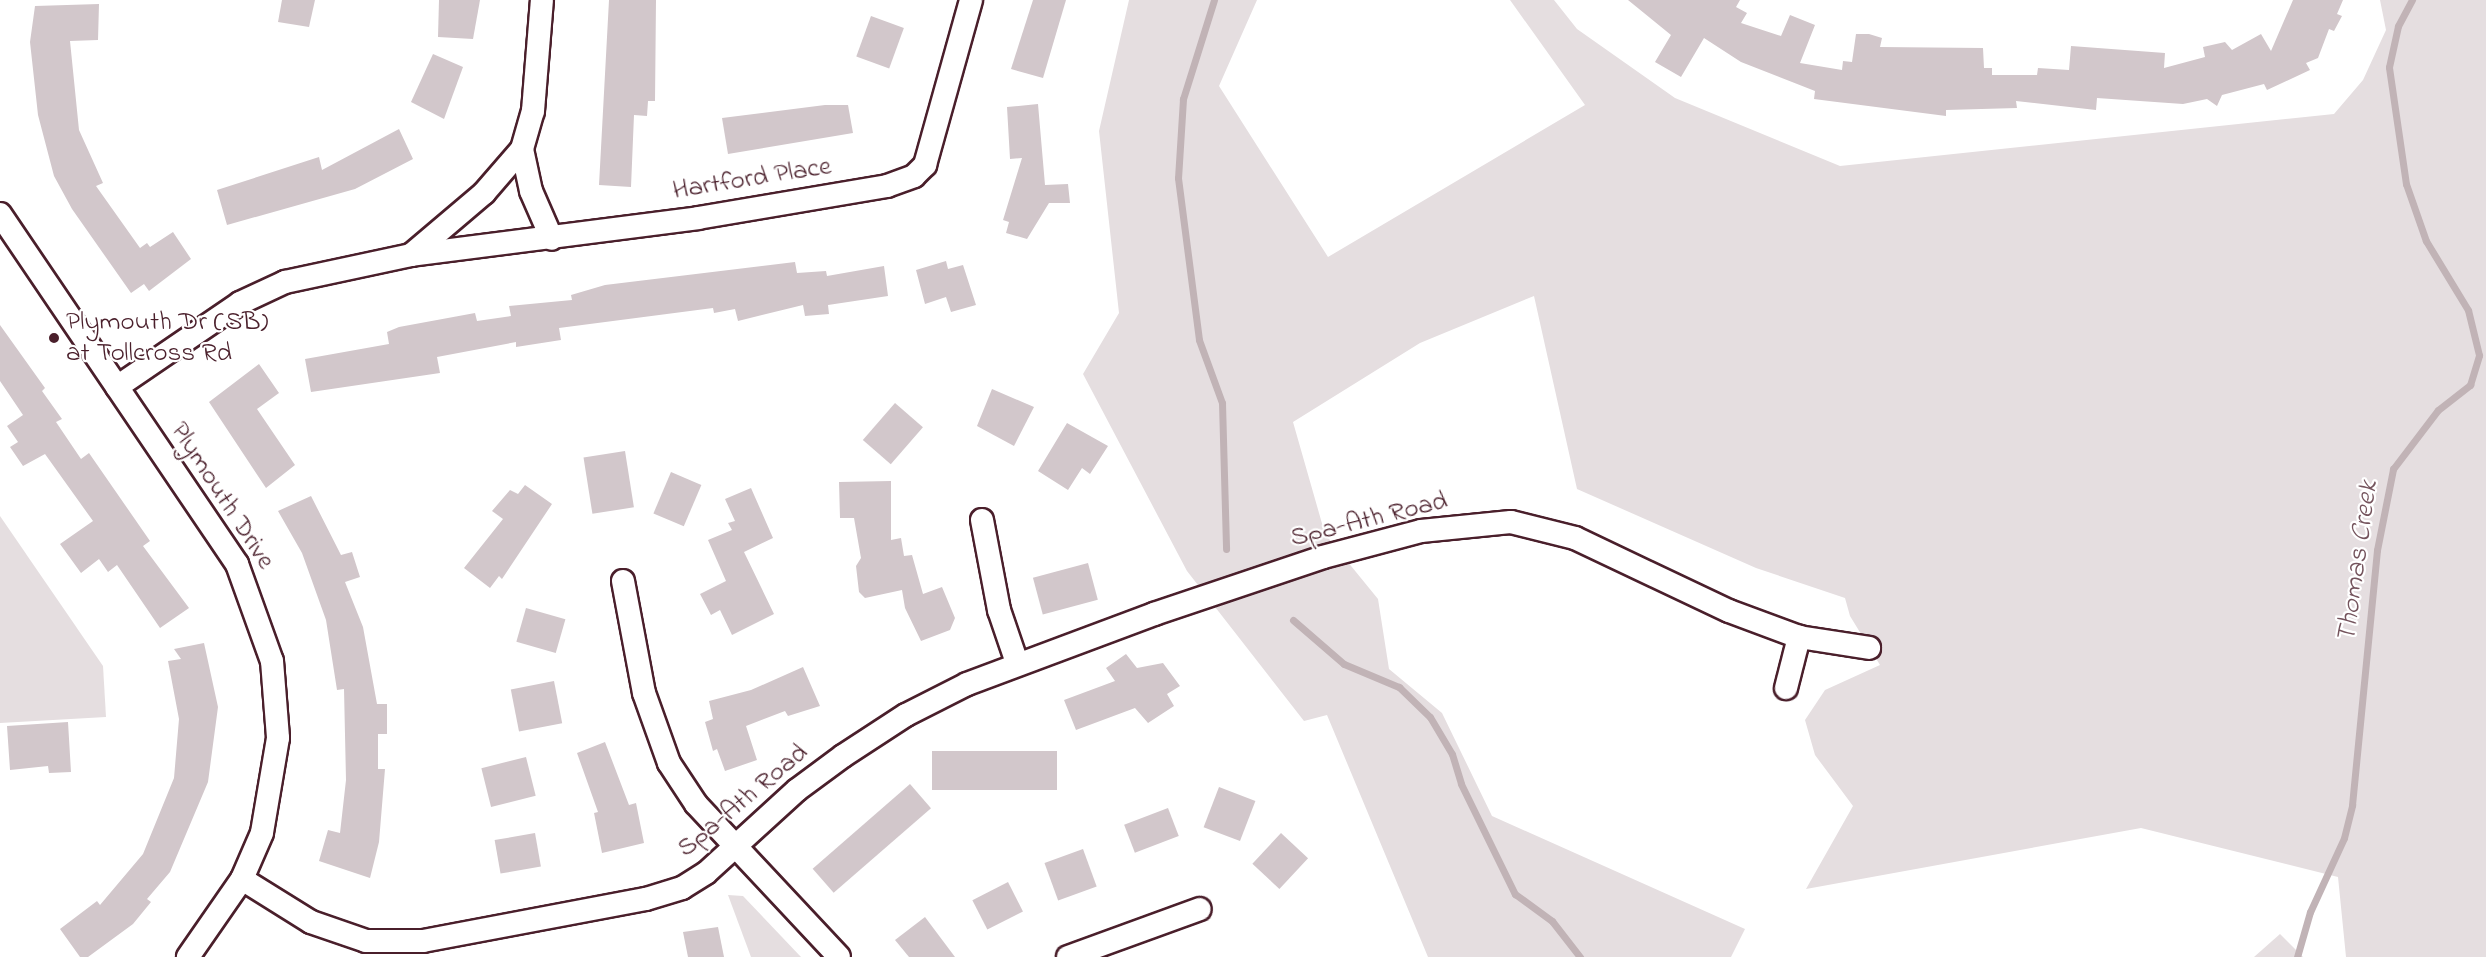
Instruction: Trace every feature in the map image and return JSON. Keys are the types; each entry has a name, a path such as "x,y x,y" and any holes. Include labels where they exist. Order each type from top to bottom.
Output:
{"street":[{"path":"411,255 484,193 522,149 533,111 542,0"},
{"name":"Hartford Place","path":"117,387 240,303 285,282 411,255 552,239 886,186 915,176 925,165 971,0"},
{"path":"522,149 531,191 552,239"},
{"name":"Plymouth Drive","path":"3,228 117,387 237,564 272,661 277,699 275,768 262,833 242,879 188,957"},
{"path":"982,520 999,609 1017,663"},
{"name":"Spa-Ath Road","path":"242,879 311,922 366,941 423,941 486,930 682,888 735,847 797,790 843,756 906,715 1017,663 1323,557 1421,531 1511,522 1575,538 1729,611 1799,637 1869,648"},
{"path":"623,581 654,727 669,763 696,804 839,957"},
{"path":"1786,688 1799,637"},
{"path":"1068,957 1200,909"}],"shaded area":[{"path":"1129,0 1257,0 1219,86 1328,257 1585,105 1510,0 1554,0 1577,29 1675,98 1840,166 2334,114 2363,80 2386,30 2380,0 2486,0 2486,957 2346,957 2338,877 2141,828 1806,889 1853,806 1815,755 1805,720 1825,690 1880,665 1850,616 1845,598 1756,568 1577,489 1534,296 1420,343 1293,422 1325,534 1378,599 1389,669 1442,713 1492,816 1745,929 1731,957 1428,957 1327,715 1304,721 1187,571 1083,374 1119,313 1099,131"},
{"path":"0,516 103,666 106,717 0,723"},
{"path":"728,895 743,896 801,957 751,957"},
{"path":"2280,934 2303,957 2254,957"}],"building":[{"path":"282,0 315,0 309,27 278,22"},
{"path":"439,0 480,0 473,39 438,37"},
{"path":"609,0 656,0 655,101 648,101 647,116 634,115 631,187 599,185"},
{"path":"1033,0 1066,0 1043,78 1011,69"},
{"path":"1628,0 1740,0 1736,7 1747,13 1741,23 1781,36 1790,15 1815,25 1800,63 1842,70 1843,61 1852,62 1856,34 1869,34 1882,38 1880,47 1983,48 1984,68 1992,68 1992,75 2037,75 2038,68 2069,70 2071,46 2165,53 2164,68 2205,57 2203,47 2225,42 2232,50 2261,34 2271,51 2293,0 2343,0 2337,14 2342,16 2334,31 2329,29 2318,58 2306,63 2310,70 2267,90 2264,84 2222,95 2217,106 2207,99 2183,104 2097,98 2096,110 2016,101 2017,108 1946,110 1946,116 1814,99 1815,91 1741,62 1704,38 1681,77 1655,62 1671,35"},
{"path":"99,4 98,40 70,41 79,130 103,183 96,186 140,248 147,243 150,247 173,232 191,259 149,291 144,284 131,293 72,209 54,176 38,115 30,42 35,6"},
{"path":"871,16 904,28 889,68 856,56"},
{"path":"433,54 463,67 444,119 411,102"},
{"path":"1038,104 1045,185 1068,184 1070,203 1049,203 1027,239 1006,233 1009,222 1003,220 1022,158 1010,159 1007,107"},
{"path":"825,105 848,105 853,133 728,154 722,118"},
{"path":"399,129 413,159 355,189 227,225 217,190 319,157 322,170"},
{"path":"946,261 948,269 963,265 976,305 951,312 946,297 925,304 916,270"},
{"path":"795,262 797,273 826,271 827,276 884,266 888,296 828,305 829,314 805,316 803,305 738,321 735,309 714,313 713,308 559,328 561,340 516,347 516,342 437,357 440,373 311,392 305,359 389,344 387,332 399,327 475,313 477,321 511,316 509,306 572,300 571,295 605,285"},
{"path":"0,325 45,388 42,391 62,419 56,422 81,459 89,453 150,541 143,546 189,608 160,628 117,565 108,572 99,559 81,573 60,544 93,521 45,454 23,466 10,447 18,442 7,426 23,415 0,381"},
{"path":"259,364 279,393 257,409 295,465 266,488 209,402"},
{"path":"992,389 1034,407 1014,446 977,426"},
{"path":"895,403 923,427 891,464 863,440"},
{"path":"1067,423 1108,446 1090,474 1082,468 1068,490 1038,471"},
{"path":"625,451 634,507 592,514 584,458"},
{"path":"671,472 701,485 684,526 653,513"},
{"path":"891,481 891,540 901,538 904,556 912,555 923,594 942,587 955,618 950,630 921,641 905,608 902,590 865,598 859,592 856,566 861,558 854,518 840,518 839,482"},
{"path":"525,485 552,504 502,579 499,576 490,588 464,568 503,519 492,511 510,490 518,494"},
{"path":"751,488 773,538 744,552 774,614 732,635 720,610 711,615 700,594 726,581 708,540 732,530 728,523 735,521 725,499"},
{"path":"311,496 341,555 352,552 360,577 345,582 363,627 377,704 387,704 387,734 378,734 378,769 385,769 379,842 370,878 319,861 328,830 340,833 346,780 344,689 337,690 326,620 302,553 278,511"},
{"path":"1088,563 1098,600 1043,614 1033,578"},
{"path":"526,608 565,619 556,653 516,642"},
{"path":"204,643 218,707 208,782 170,872 147,899 151,902 133,924 88,957 80,957 60,929 97,901 100,905 143,854 174,778 179,719 168,661 181,659 174,649"},
{"path":"1126,654 1137,668 1163,663 1180,686 1167,694 1174,706 1148,723 1135,708 1076,730 1064,700 1115,681 1106,668"},
{"path":"803,667 820,706 788,716 785,711 746,726 757,760 725,771 717,749 713,751 705,722 713,719 709,701 751,690"},
{"path":"554,681 562,723 519,732 511,689"},
{"path":"68,722 71,772 49,773 48,766 10,770 7,726"},
{"path":"605,742 629,805 636,803 644,843 602,853 594,813 598,812 577,753"},
{"path":"932,751 1057,751 1057,790 932,790"},
{"path":"526,757 536,796 491,807 481,768"},
{"path":"910,784 931,808 834,893 813,869"},
{"path":"1219,787 1255,801 1240,841 1204,827"},
{"path":"1168,808 1179,836 1135,853 1124,825"},
{"path":"535,833 541,866 501,874 495,840"},
{"path":"1281,833 1308,858 1279,889 1252,864"},
{"path":"1083,849 1097,887 1058,901 1044,863"},
{"path":"1008,882 1023,911 987,930 972,900"},
{"path":"925,917 955,957 909,957 895,940"},
{"path":"718,927 724,957 688,957 683,932"}],"waterway":[{"path":"1214,0 1183,99 1178,178 1199,340 1222,403 1226,549"},
{"name":"Thomas Creek","path":"2297,957 2310,912 2344,838 2352,805 2377,550 2393,469 2438,410 2470,385 2479,355 2468,310 2426,241 2406,184 2389,67 2398,26 2412,0"},
{"path":"1293,620 1344,664 1399,687 1430,717 1452,754 1461,784 1515,894 1552,921 1580,957"}],"place":[{"name":"Plymouth Dr (SB) at Tollcross Rd","path":"54,338"}]}
